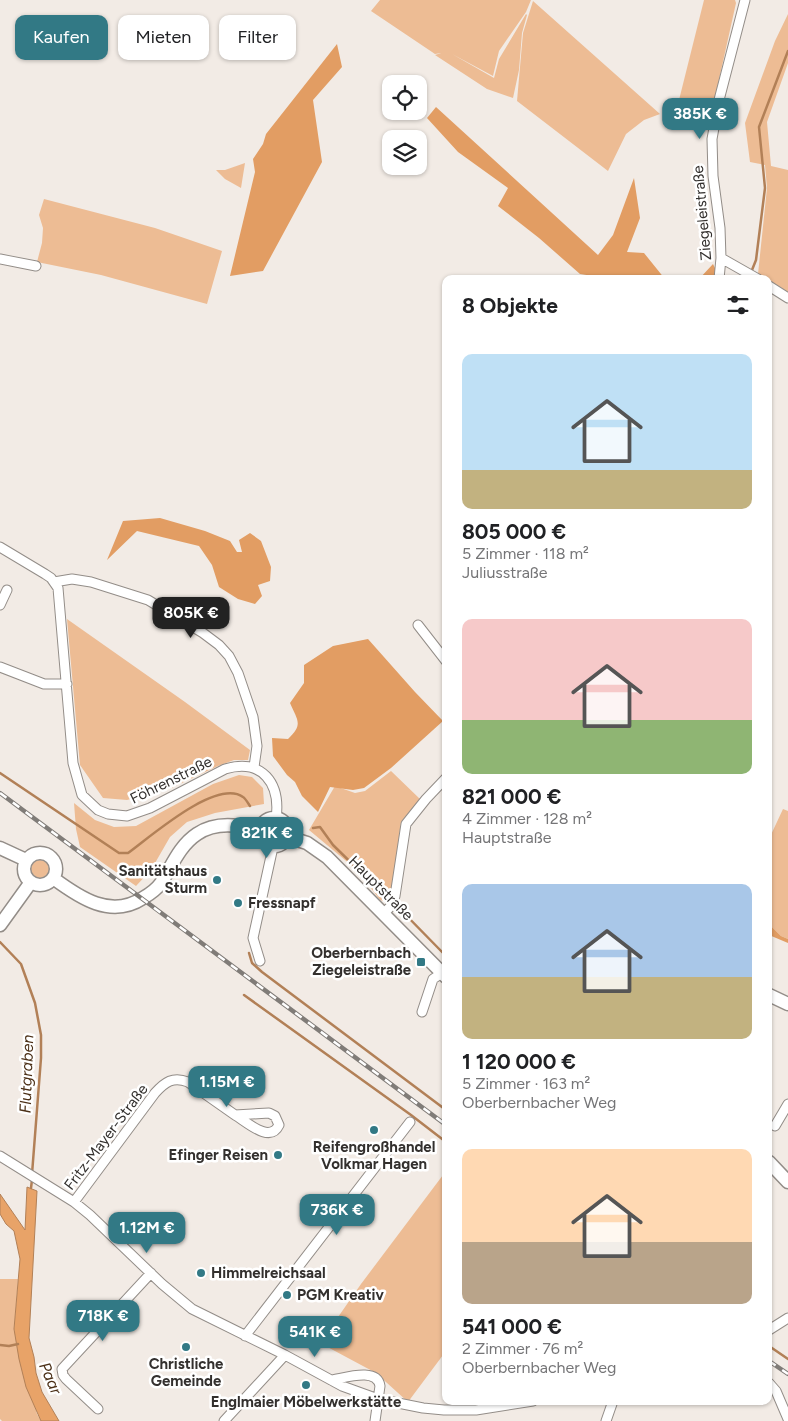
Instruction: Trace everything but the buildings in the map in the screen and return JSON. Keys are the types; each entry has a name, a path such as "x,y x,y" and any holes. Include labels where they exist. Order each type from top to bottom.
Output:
{"main road":[{"path":"276,818 285,823 288,837 282,844 273,847 264,843 261,839 260,830 269,819 276,818"},
{"path":"53,878 97,905 108,907 124,906 137,902 151,894 159,886 183,846 197,834 213,826 226,825 260,830"},
{"name":"Hauptstraße","path":"288,837 306,843 327,857 442,970"},
{"path":"0,848 26,860"},
{"path":"40,852 50,856 56,865 53,878 48,883 43,884 31,882 24,870 26,860 40,852"},
{"path":"1,923 31,882"},
{"path":"772,996 788,1004"},
{"path":"772,1165 786,1177"}],"street":[{"name":"Ziegeleistraße","path":"719,275 721,258 719,222 711,157 712,139 719,100 746,0"},
{"path":"721,258 751,275"},
{"path":"0,259 36,266"},
{"path":"772,288 788,298"},
{"path":"0,547 46,574 54,582 72,579 91,582 148,600 204,633 219,645 229,656 238,673 253,717 257,746 254,767 274,785 278,805 276,818"},
{"name":"Föhrenstraße","path":"54,582 59,595 73,763 82,796 98,810 113,815 127,816 150,808 224,769 236,765 254,767"},
{"path":"0,604 7,590"},
{"path":"418,625 442,656"},
{"path":"0,667 44,684 67,684"},
{"path":"384,913 392,905 395,896 406,824 442,782"},
{"path":"260,961 253,938 273,847"},
{"name":"Hauptstraße","path":"422,1012 433,979 442,974"},
{"name":"Fritz-Mayer-Straße","path":"74,1202 155,1093 167,1081 181,1079 188,1082 236,1116"},
{"path":"774,1126 788,1104"},
{"path":"245,1336 410,1122"},
{"path":"0,1156 74,1202 192,1310 285,1355 355,1392 378,1399 442,1410 476,1410 488,1405"},
{"path":"98,1409 63,1375 62,1370 150,1273"},
{"path":"772,1328 788,1318"},
{"path":"224,1421 285,1355"},
{"path":"331,1380 371,1375 379,1381 380,1386 374,1421"},
{"path":"772,1386 776,1391 788,1419"},
{"path":"606,1421 612,1405"}],"shaded area":[{"path":"380,0 531,0 526,12 499,51 493,76 452,54 494,78 499,59 526,14 522,33 519,70 513,98 487,89 435,55 441,53 435,54 371,11"},
{"path":"704,0 735,0 736,3 710,120 675,116"},
{"path":"533,1 660,114 644,120 626,134 608,171 517,101 523,33"},
{"path":"788,14 788,63 767,122 771,166 788,170 788,292 772,282 772,275 758,274 767,188 765,165 750,162 745,123 775,41"},
{"path":"337,44 342,67 313,100 322,162 263,271 230,276 255,172 253,159 263,144 266,134"},
{"path":"436,107 598,255 613,235 634,178 640,218 627,252 644,253 662,275 580,274 539,238 498,206 508,188 458,152 427,118"},
{"path":"245,163 241,188 225,179 216,170 225,170"},
{"path":"44,199 155,228 222,251 207,304 101,275 37,262 42,243 43,228 39,215"},
{"path":"713,264 716,270 715,275 703,275"},
{"path":"160,518 205,531 230,541 237,552 242,552 239,540 250,533 261,541 271,567 270,581 258,585 262,596 255,604 238,599 219,587 212,565 199,546 137,531 107,560 123,521"},
{"path":"67,619 250,750 248,760 234,760 169,789 127,800 103,798 80,765"},
{"path":"368,639 442,722 391,768 364,788 353,790 330,787 318,812 302,796 295,782 287,775 273,756 272,738 288,739 293,734 298,726 298,722 290,703 304,683 304,665 333,646"},
{"path":"391,771 420,799 401,822 391,897 387,902 380,900 357,870 309,830 335,786 355,793 365,791"},
{"path":"239,775 252,777 263,788 264,804 215,813 187,822 170,837 151,870 136,886 80,847 76,829 74,803 95,820 114,827 136,826 213,784"},
{"path":"783,809 788,811 788,939 781,936 772,927 772,833"},
{"path":"274,821 284,828 285,832 278,842 274,843 264,836 263,832 270,822"},
{"path":"36,860 44,860 49,865 47,876 36,878 31,873 31,865"},
{"path":"772,927 781,936 788,939 788,943 772,936"},
{"path":"442,1176 442,1356 408,1402 376,1373 320,1343 361,1284"},
{"path":"27,1187 37,1191 29,1338 42,1392 59,1421 41,1421 26,1387 14,1329 20,1259 14,1231 6,1224 0,1214 0,1194 25,1230"},
{"path":"0,1279 18,1279 14,1329 37,1414 41,1421 2,1421 0,1419"}],"waterway":[{"path":"752,270 756,260 765,188 759,127 788,51"},
{"path":"0,773 119,853 128,853 166,824 200,802 231,793 246,799 250,806"},
{"path":"313,828 320,827 333,845 386,897"},
{"path":"399,908 442,952"},
{"name":"Flutgraben","path":"0,942 21,964 35,1003 41,1035 32,1174"},
{"path":"249,953 252,963 262,972 442,1107"},
{"path":"244,995 442,1139"},
{"name":"Flutgraben","path":"31,1188 32,1180"},
{"path":"0,1345 18,1344"},
{"path":"772,1348 788,1359"}],"railway":[{"path":"0,793 442,1122"},
{"path":"772,1363 788,1374"}],"place":[{"name":"Sanitätshaus Sturm","path":"217,880"},
{"name":"Fressnapf","path":"238,903"},
{"name":"Oberbernbach Ziegeleistraße","path":"421,962"},
{"name":"Reifengroßhandel Volkmar Hagen","path":"374,1130"},
{"name":"Efinger Reisen","path":"278,1155"},
{"name":"Himmelreichsaal","path":"201,1273"},
{"name":"PGM Kreativ","path":"287,1295"},
{"name":"Christliche Gemeinde","path":"186,1347"},
{"name":"Englmaier Möbelwerkstätte","path":"306,1385"}],"water label":[{"name":"Paar","path":"51,1378"}]}
